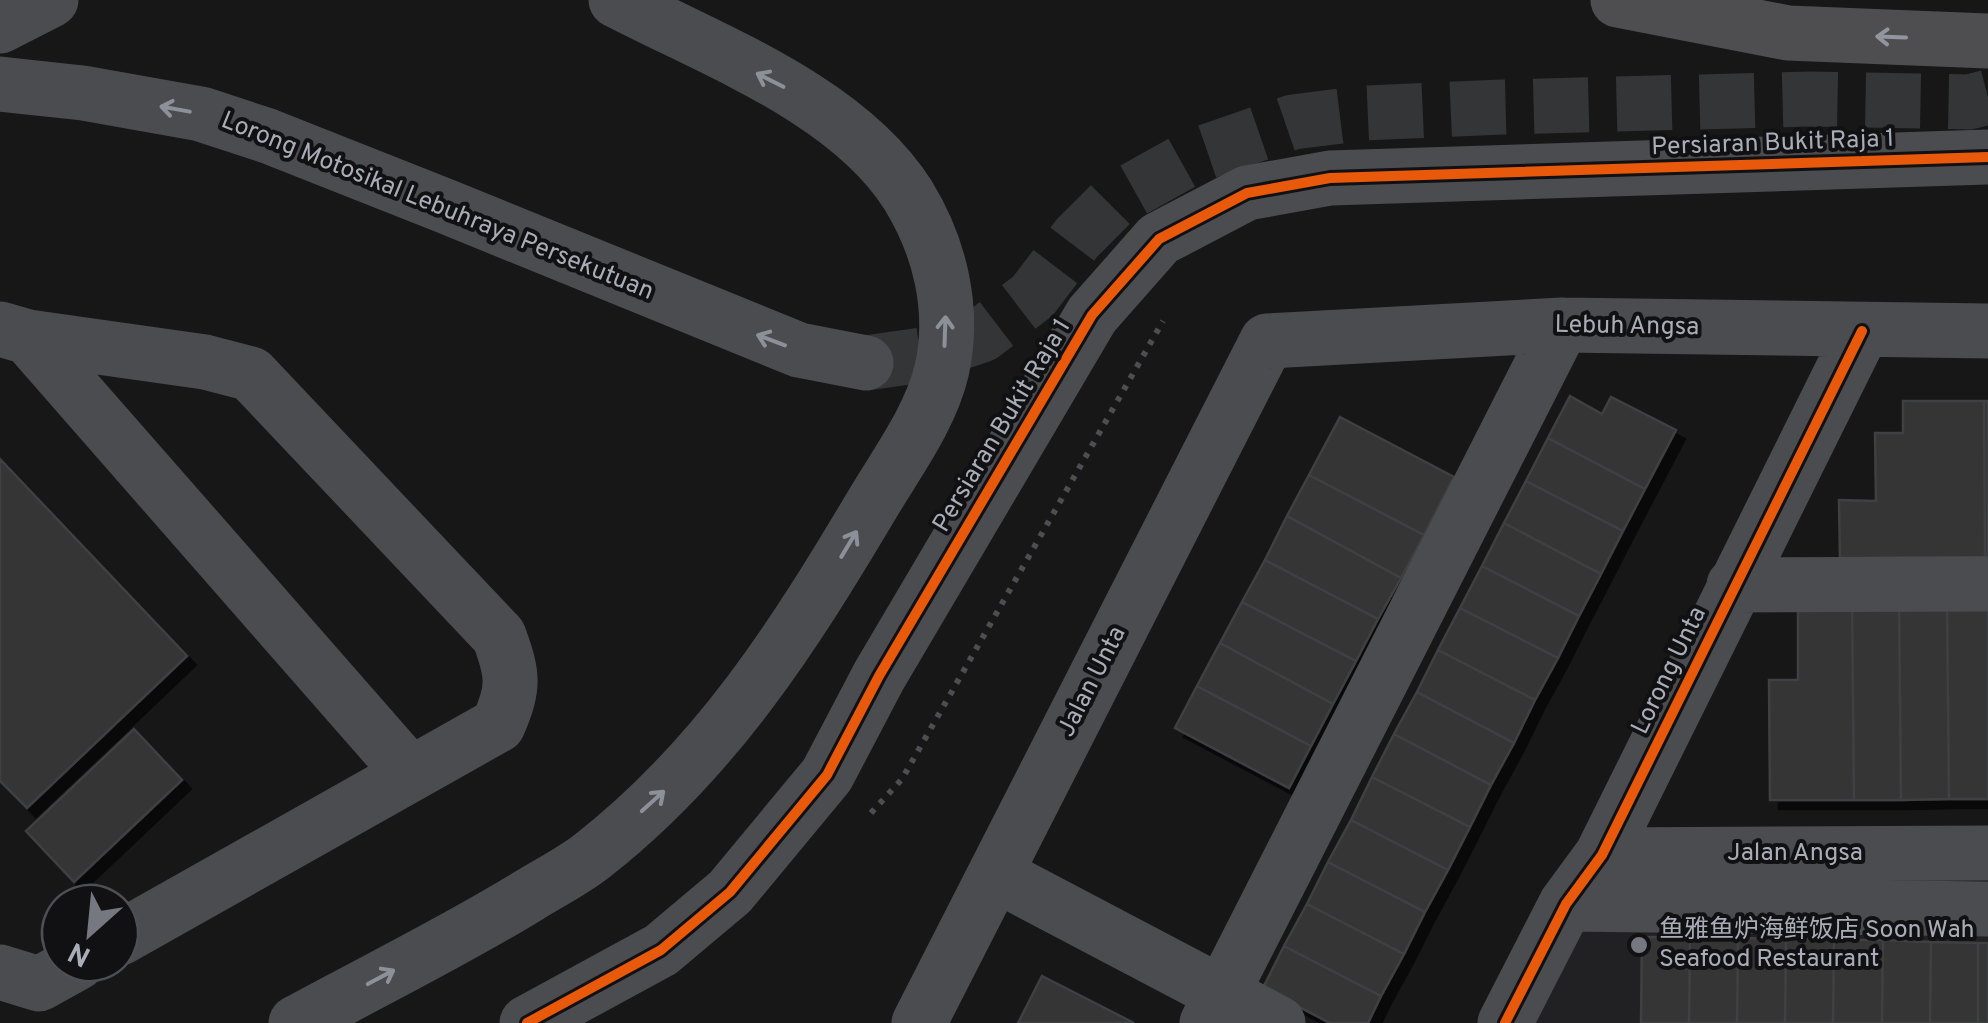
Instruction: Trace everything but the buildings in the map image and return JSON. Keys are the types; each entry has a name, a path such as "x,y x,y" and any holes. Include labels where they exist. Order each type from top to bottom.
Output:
{"highway":[{"path":"1618,0 1788,33 1988,41"}],"street":[{"path":"0,26 51,0"},
{"path":"296,1023 498,914 590,857 669,787 745,703 811,608 920,424 941,372 947,334 945,290 933,242 906,193 863,142 797,94 616,0"},
{"name":"Lorong Motosikal Lebuhraya Persekutuan","path":"0,84 83,93 201,114 410,192 799,350 866,363"},
{"name":"Persiaran Bukit Raja 1","path":"527,1023 661,950 730,892 827,775 879,676 1092,314 1159,239 1247,193 1330,178 1988,157"},
{"path":"1215,1008 1562,325"},
{"name":"Lebuh Angsa","path":"1267,342 1562,325 1988,330"},
{"name":"Lorong Unta","path":"1505,1023 1566,904 1602,855 1862,331"},
{"path":"14,333 205,362 250,374 500,636 510,668 512,696 498,726 140,927"},
{"path":"14,333 410,773"},
{"name":"Jalan Unta","path":"919,1023 1267,342"},
{"path":"1734,586 1988,584"},
{"name":"Jalan Angsa","path":"1602,855 1988,853"},
{"path":"995,874 1215,1008 1278,1023"},
{"path":"1566,904 1988,910"},
{"path":"0,972 41,983"}],"shaded area":[{"path":"1988,926 1988,1023 1530,1023 1579,927"}],"tunnel":[{"path":"866,363 922,355 982,335 1033,296 1077,238 1115,200 1194,156 1293,122 1365,113 1502,107 1811,99 1969,102 1988,97"}],"cycle path":[{"path":"527,1023 661,950 730,892 827,775 879,676 1092,315 1159,239 1247,193 1330,178 1988,157"},
{"path":"1505,1023 1566,904 1602,855 1862,331"}],"place":[{"name":"鱼雅鱼炉海鲜饭店 Soon Wah Seafood Restaurant","path":"1639,945"}]}
